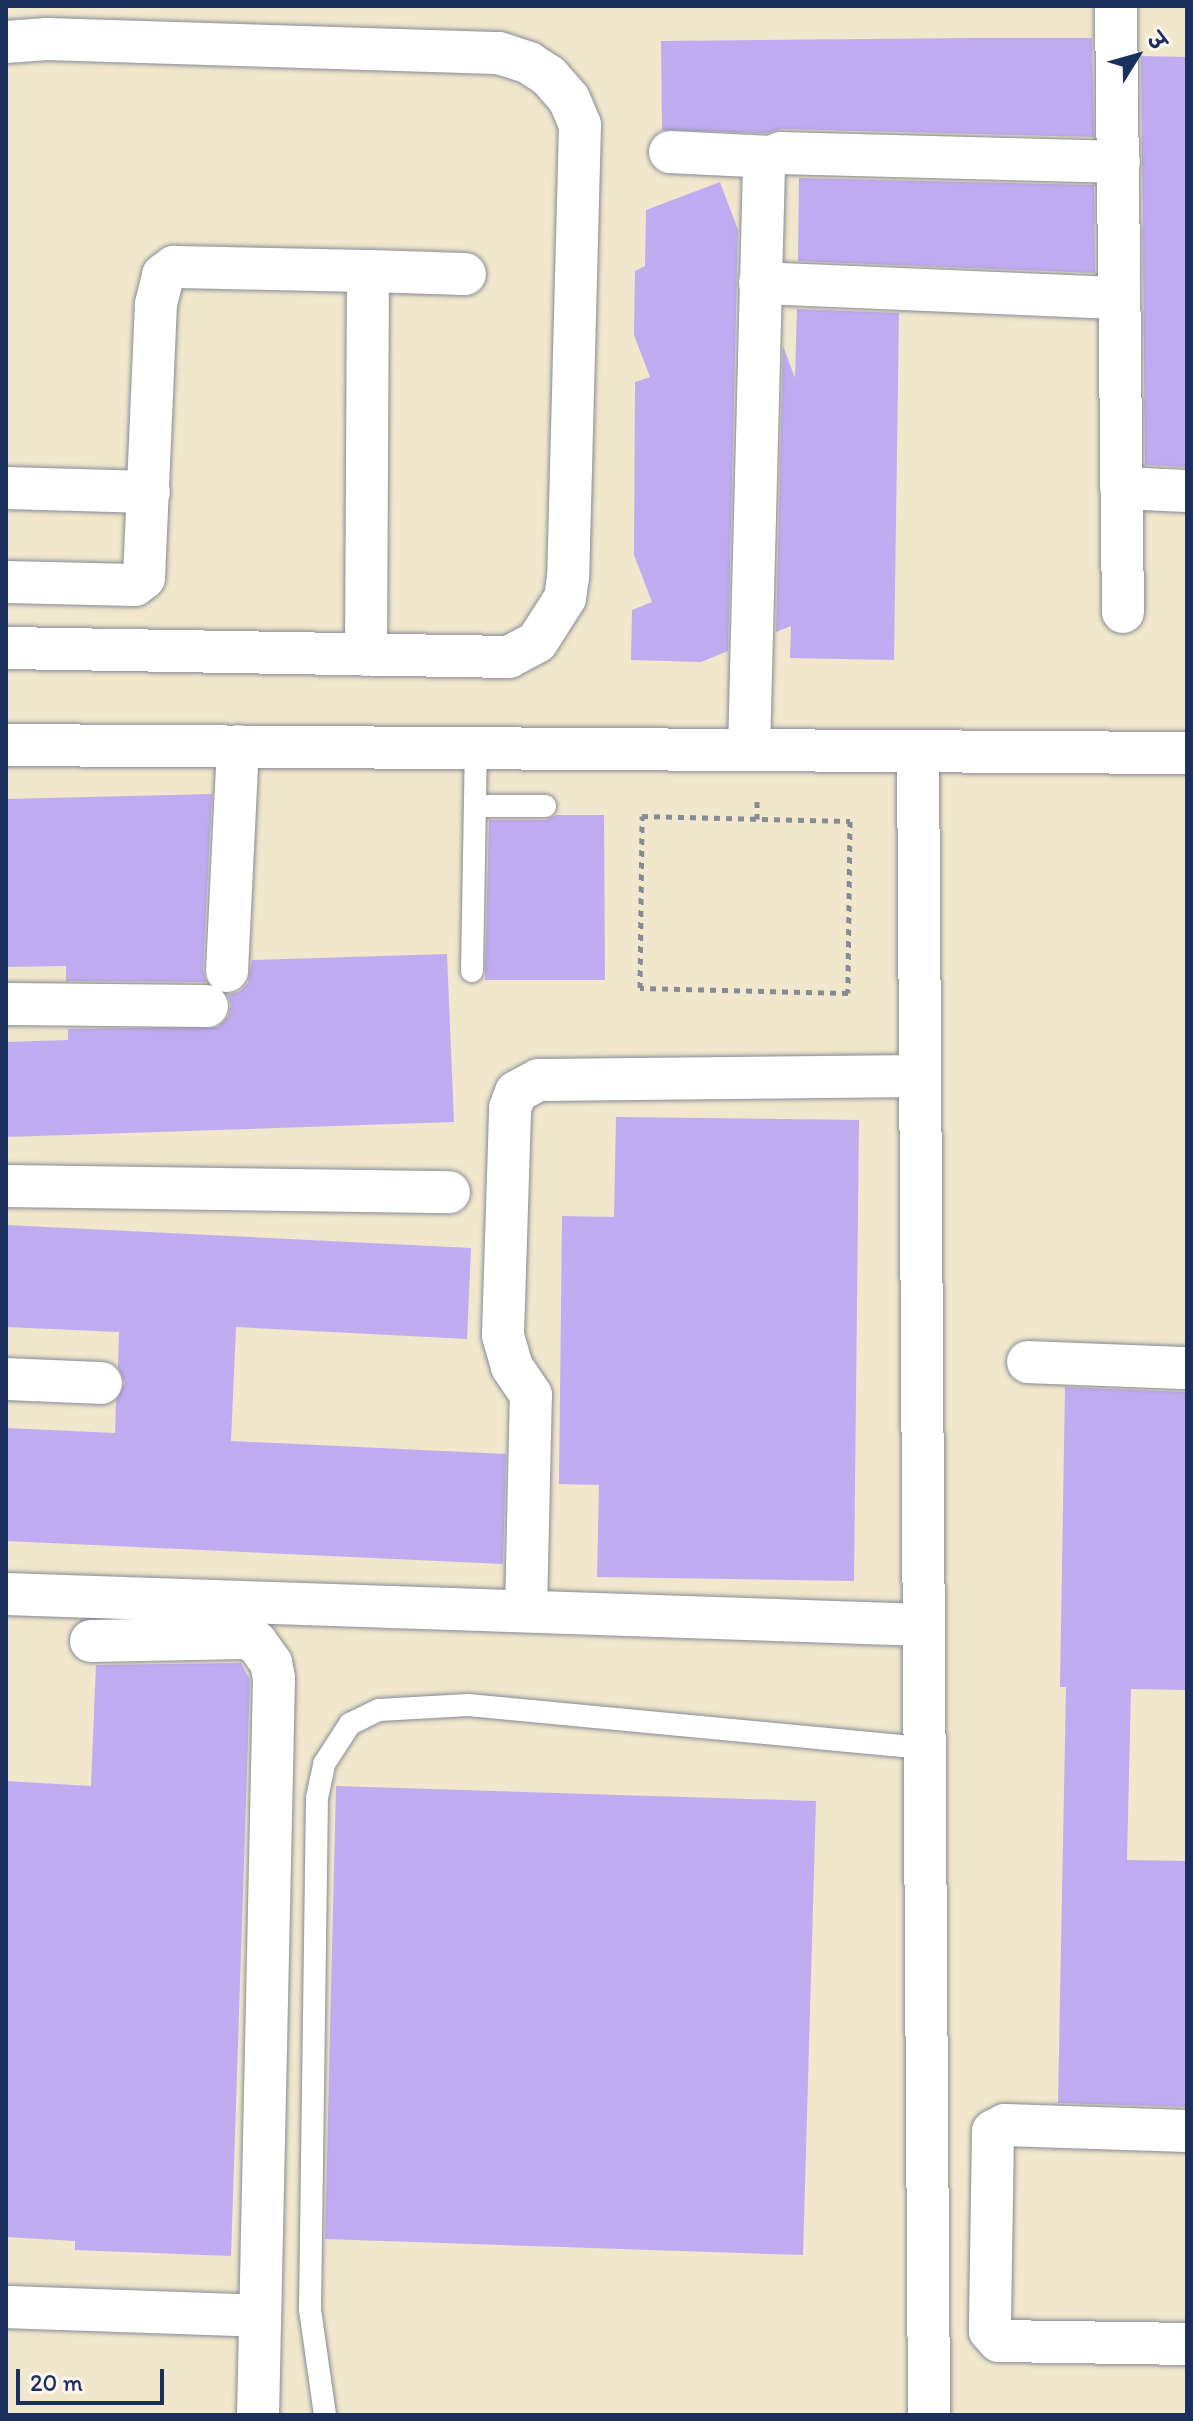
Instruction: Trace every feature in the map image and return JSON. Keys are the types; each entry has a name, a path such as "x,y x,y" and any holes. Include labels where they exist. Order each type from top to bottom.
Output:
{"street":[{"path":"1116,6 1123,612"},
{"path":"6,42 47,39 499,53 529,63 549,76 569,99 580,125 568,577 565,598 537,642 509,657 6,648"},
{"path":"670,152 771,157 781,153 1119,162"},
{"path":"749,750 762,182 764,167 771,157"},
{"path":"6,582 135,585 141,582 149,492 156,304 163,275 174,267 465,274"},
{"path":"366,655 368,271"},
{"path":"760,283 1119,298"},
{"path":"6,488 149,492"},
{"path":"1121,488 1187,491"},
{"path":"6,745 1187,753"},
{"path":"6,1004 217,988 238,746"},
{"path":"918,752 929,2415"},
{"path":"526,1611 531,1395 512,1367 503,1335 510,1108 516,1092 539,1080 920,1076"},
{"path":"6,1186 449,1192"},
{"path":"1028,1362 1187,1368"},
{"path":"6,1379 101,1383"},
{"path":"6,1594 923,1625"},
{"path":"91,1641 243,1638 256,1642 271,1663 274,1678 258,2415"},
{"path":"1187,2131 1005,2125 993,2131 990,2331 999,2341 1187,2344"},
{"path":"6,2307 260,2316"}],"lane":[{"path":"472,971 476,748"},
{"path":"475,806 545,806"},
{"path":"325,2415 310,2310 317,1798 324,1764 350,1724 379,1710 468,1705 924,1748"}],"path":[{"path":"642,816 757,819 850,821 848,993 640,988 642,816"}],"building":[{"path":"1092,38 1094,137 782,129 767,133 662,130 661,41"},
{"path":"1141,56 1187,57 1187,467 1145,465"},
{"path":"799,178 1094,185 1095,273 798,261"},
{"path":"720,182 738,230 728,651 701,662 631,660 632,610 652,602 634,555 635,382 650,377 634,335 635,271 645,266 646,210"},
{"path":"797,309 899,313 894,660 790,658 791,626 776,632 783,346 795,378"},
{"path":"212,794 203,970 206,982 66,981 66,966 6,967 6,799"},
{"path":"556,815 604,815 605,980 485,980 489,820 545,820"},
{"path":"447,954 454,1122 6,1137 6,1042 68,1040 68,1029 218,1027 228,1017 231,1005 228,995 239,992 248,983 252,960"},
{"path":"616,1117 859,1120 854,1581 597,1577 599,1485 559,1484 562,1216 614,1217"},
{"path":"6,1225 471,1248 467,1339 236,1327 231,1441 506,1454 503,1564 6,1541 6,1428 115,1433 116,1400 125,1383 118,1367 119,1332 6,1327"},
{"path":"1065,1387 1187,1392 1187,1690 1131,1689 1127,1860 1187,1861 1187,2107 1058,2103 1066,1687 1060,1687"},
{"path":"241,1663 250,1680 231,2256 75,2250 75,2241 6,2237 6,1781 91,1786 96,1665"},
{"path":"336,1786 816,1801 803,2255 325,2239"}]}
